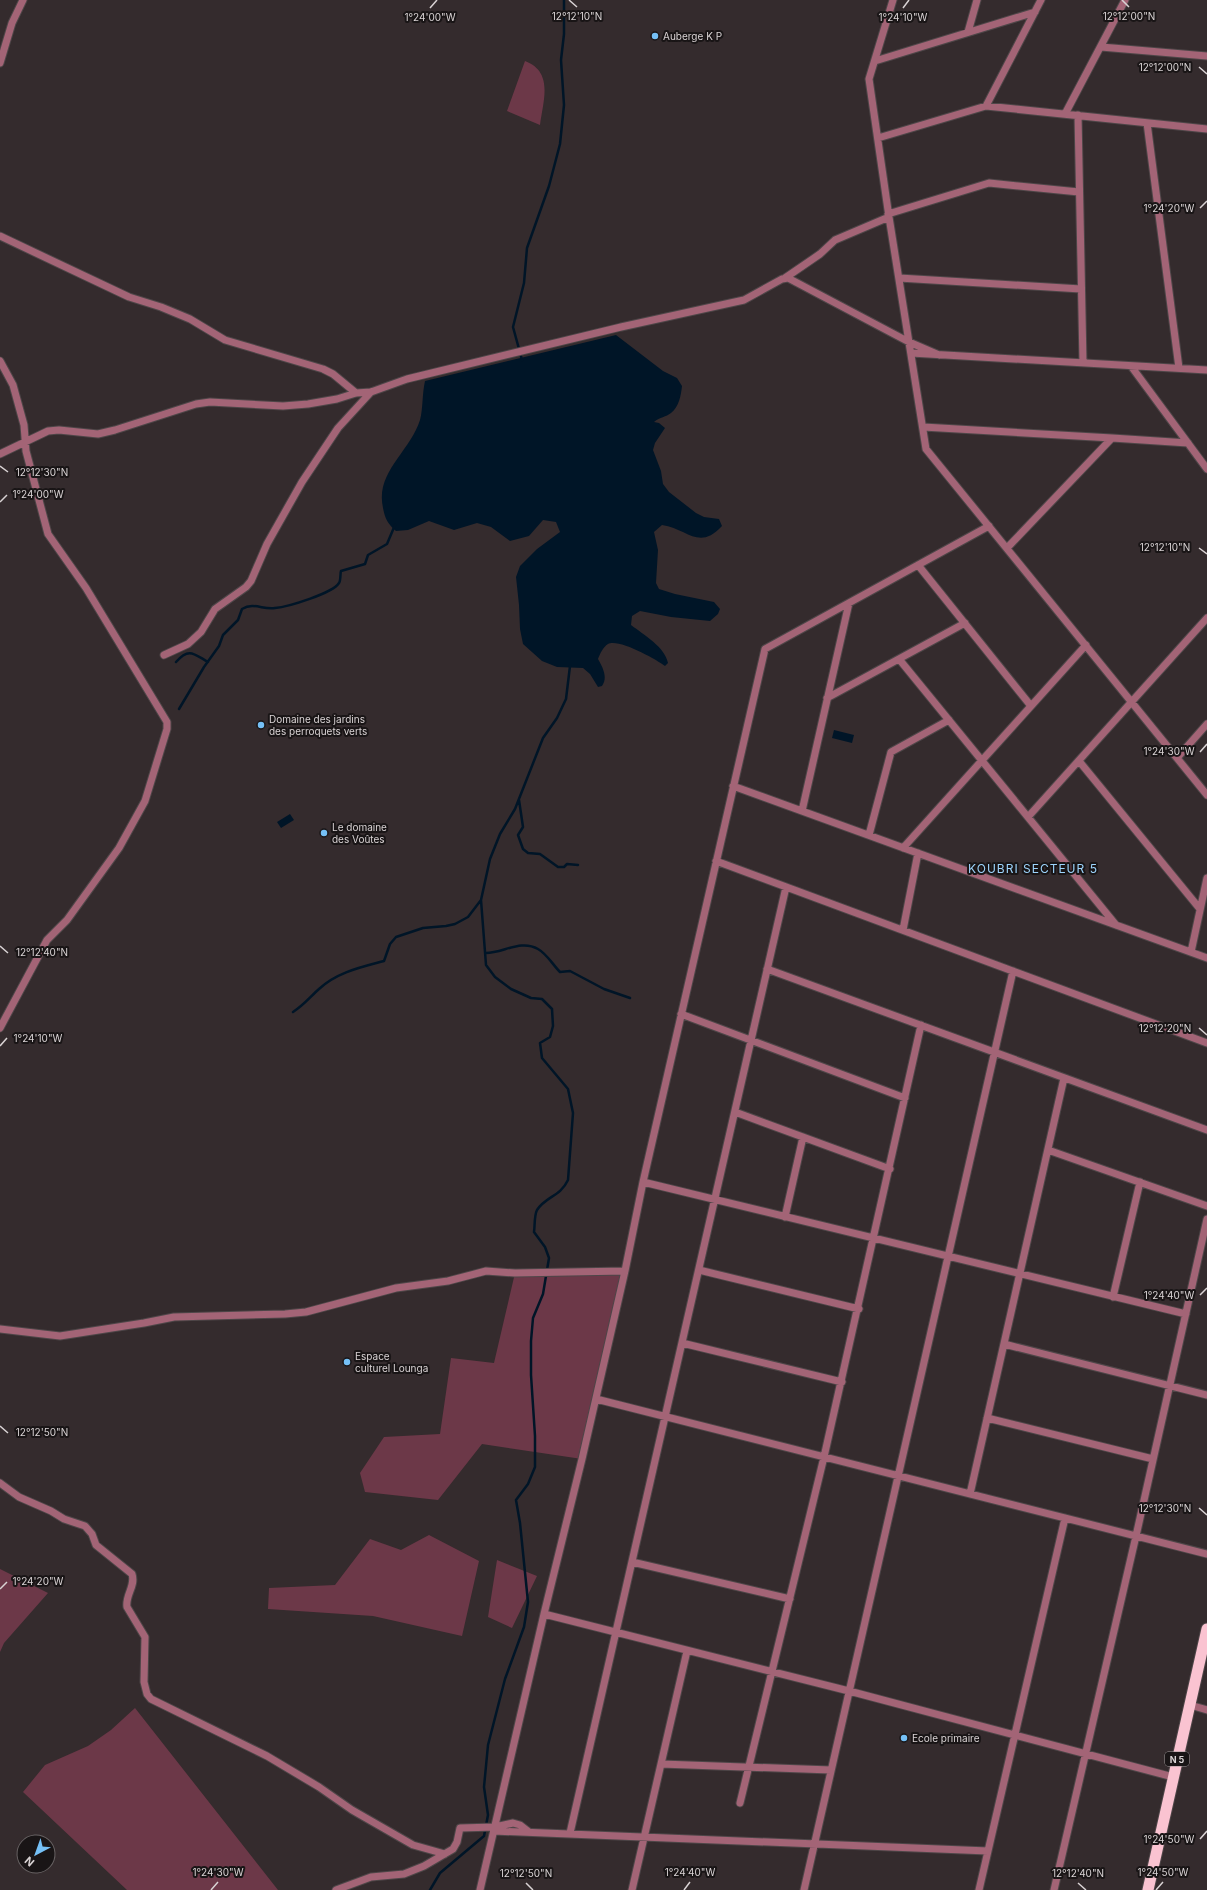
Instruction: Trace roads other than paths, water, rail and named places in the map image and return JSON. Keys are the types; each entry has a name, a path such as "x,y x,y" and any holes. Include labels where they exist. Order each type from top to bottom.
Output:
{"highway":[{"name":"N 5","path":"1148,1890 1207,1629"}],"street":[{"path":"0,63 12,23 23,0"},
{"path":"893,0 869,79 926,449 1207,795"},
{"path":"968,32 977,0"},
{"path":"986,106 1041,0"},
{"path":"1065,114 1125,0"},
{"path":"875,61 1035,12"},
{"path":"1101,47 1207,56"},
{"path":"878,138 986,106 1207,129"},
{"path":"1078,115 1083,363"},
{"path":"1147,123 1179,368"},
{"path":"0,454 25,440 48,431 59,430 98,434 196,404 210,402 283,406 337,399 356,393 371,392 407,379 621,327 744,300 785,278 820,254 834,240 889,215 989,183 1080,192"},
{"path":"0,236 116,291 161,306 190,319 225,340 323,369 333,374 356,393"},
{"path":"785,278 788,278 810,289 909,342 939,355"},
{"path":"899,278 1081,289"},
{"path":"911,353 1207,370"},
{"path":"0,361 13,385 24,425 25,440 32,472 48,534 86,588 167,722 167,728 145,801 138,814 119,848 67,920 47,940 0,1028"},
{"path":"1131,366 1207,469"},
{"path":"164,655 188,644 201,632 215,609 246,587 267,544 302,482 338,428 371,392"},
{"path":"923,427 1188,443"},
{"path":"1007,548 1112,438"},
{"path":"480,1890 596,1399 625,1272 643,1182 765,649 989,526"},
{"path":"918,565 1031,706"},
{"path":"802,811 849,603"},
{"path":"1028,818 1207,618"},
{"path":"827,698 965,623"},
{"path":"903,848 1086,645"},
{"path":"899,659 1116,925"},
{"path":"869,835 891,752 949,720"},
{"path":"1177,758 1207,724"},
{"path":"1079,761 1200,909"},
{"path":"734,786 1207,958"},
{"path":"903,930 918,853"},
{"path":"716,861 1207,1043"},
{"path":"1191,952 1207,878"},
{"path":"570,1833 786,887"},
{"path":"767,969 1207,1130"},
{"path":"804,1890 1013,971"},
{"path":"681,1014 905,1098"},
{"path":"740,1803 842,1382 921,1025"},
{"path":"970,1494 1064,1078"},
{"path":"735,1112 890,1169"},
{"path":"785,1216 803,1137"},
{"path":"1048,1150 1207,1206"},
{"path":"643,1182 1186,1314"},
{"path":"1114,1297 1140,1182"},
{"path":"1054,1890 1136,1536 1207,1219"},
{"path":"699,1270 858,1309"},
{"path":"0,1329 60,1336 144,1324 174,1317 285,1314 306,1312 396,1288 448,1281 486,1271 515,1273 625,1272"},
{"path":"682,1343 842,1382"},
{"path":"1004,1344 1207,1395"},
{"path":"596,1399 1207,1554"},
{"path":"987,1418 1153,1459"},
{"path":"0,1483 19,1497 51,1511 64,1519 85,1526 92,1534 96,1545 132,1574 134,1580 126,1602 127,1607 145,1637 144,1682 146,1694 151,1699 267,1756 319,1787 352,1810 413,1845 445,1854"},
{"path":"979,1890 1065,1518"},
{"path":"632,1562 790,1599"},
{"path":"544,1614 849,1691 1173,1777"},
{"path":"632,1890 687,1651"},
{"path":"1190,1705 1207,1710"},
{"path":"661,1764 831,1770"},
{"path":"336,1890 371,1877 404,1874 424,1866 453,1849 457,1842 460,1828 988,1850"}],"water":[{"path":"616,335 663,371 677,378 682,386 676,408 669,414 654,422 659,423 665,428 655,443 653,450 661,471 663,484 669,492 696,513 704,517 719,519 722,526 707,537 700,538 662,525 654,532 658,550 656,583 659,589 714,602 720,609 718,614 710,621 671,617 640,611 632,616 631,625 648,637 663,652 668,663 665,666 646,654 628,646 613,643 608,644 603,649 598,659 603,669 605,679 602,686 598,687 590,674 583,668 557,667 542,661 523,644 520,629 516,577 520,566 537,549 560,532 556,522 543,520 529,536 510,541 491,527 477,523 454,530 429,521 408,530 396,531 389,524 386,518 383,508 382,495 384,484 389,473 409,442 420,420 425,381"},
{"path":"834,730 854,735 852,743 832,738"},
{"path":"290,814 294,820 281,828 277,822"}],"waterway":[{"path":"522,360 513,327 524,283 527,248 549,186 560,144 564,105 561,60 564,34 564,0"},
{"path":"179,709 204,667 219,646 223,635 238,620 242,609 251,606 271,608 281,607 310,599 328,591 339,583 341,571 365,564 368,555 387,544 395,525"},
{"path":"176,662 188,653 192,653 208,662"},
{"path":"430,1890 440,1873 484,1836 488,1815 484,1787 488,1745 505,1679 524,1627 528,1602 520,1523 516,1500 528,1484 535,1467 531,1341 533,1318 543,1294 549,1258 545,1247 534,1232 535,1218 536,1212 541,1205 561,1190 568,1180 573,1113 568,1089 542,1058 540,1043 550,1037 553,1026 552,1009 542,999 531,998 511,989 495,977 486,965 481,900 490,859 500,834 515,809 543,738 557,718 566,699 570,666"},
{"path":"519,800 523,827 518,835 523,849 528,853 540,854 558,867 564,867 567,864 578,865"},
{"path":"293,1012 304,1004 326,983 334,978 350,971 384,961 390,944 396,937 423,928 455,924 468,917 481,900"},
{"path":"486,953 525,945 532,946 544,954 560,972 570,971 604,989 630,998"}],"place":[{"name":"Auberge K P","path":"655,36"},
{"name":"Domaine des jardins des perroquets verts","path":"261,725"},
{"name":"Le domaine des Voûtes","path":"324,833"},
{"name":"Espace culturel Lounga","path":"347,1362"},
{"name":"Ecole primaire","path":"904,1738"}],"district":[{"name":"KOUBRI SECTEUR 5","path":"1033,868"}]}
